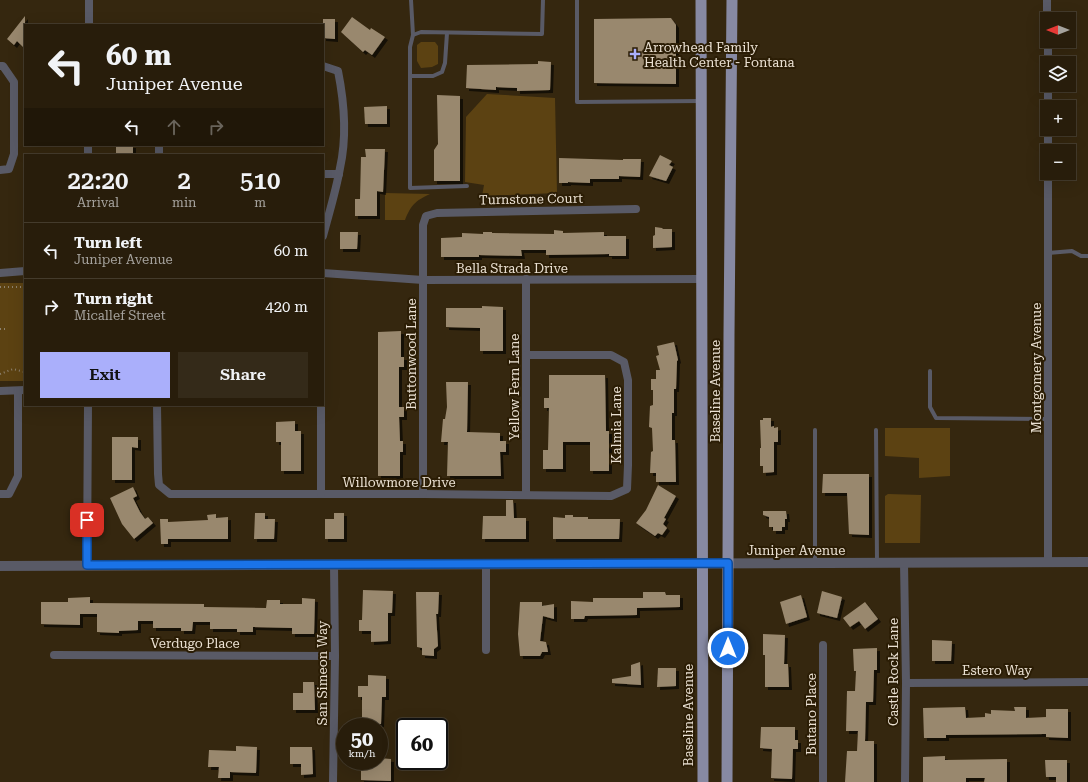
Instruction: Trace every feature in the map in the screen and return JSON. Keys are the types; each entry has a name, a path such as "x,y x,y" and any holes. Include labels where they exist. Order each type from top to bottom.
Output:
{"main road":[{"name":"Baseline Avenue","path":"701,0 701,563 703,782"},
{"name":"Baseline Avenue","path":"727,782 732,0"}],"street":[{"path":"89,0 89,24"},
{"path":"1047,0 1047,12"},
{"path":"1,66 14,82 14,154 4,169"},
{"path":"324,66 338,70 342,90 344,135 341,167 324,232"},
{"path":"324,174 339,174"},
{"name":"Montgomery Avenue","path":"1048,180 1048,562"},
{"name":"Turnstone Court","path":"426,216 437,214 636,209"},
{"name":"Buttonwood Lane","path":"423,494 423,225 426,216"},
{"path":"4,272 24,271"},
{"path":"4,272 24,276"},
{"name":"Bella Strada Drive","path":"324,272 423,280 701,279"},
{"name":"Yellow Fern Lane","path":"526,279 526,495"},
{"name":"Kalmia Lane","path":"526,355 611,355 624,362 628,380 627,489"},
{"path":"0,391 21,390 18,476 4,494"},
{"path":"87,565 88,406"},
{"name":"Willowmore Drive","path":"157,406 159,485 170,494 611,496 627,489"},
{"path":"321,406 321,494"},
{"name":"Juniper Avenue","path":"0,566 1088,562"},
{"name":"Castle Rock Lane","path":"904,563 906,683 905,782"},
{"name":"San Simeon Way","path":"333,782 335,656 334,565"},
{"path":"486,565 486,650"},
{"name":"Butano Place","path":"823,646 823,782"},
{"name":"Verdugo Place","path":"54,655 335,656"},
{"name":"Estero Way","path":"906,683 1088,682"}],"lane":[{"path":"411,0 413,35 410,47 410,188 467,186"},
{"path":"413,35 421,32 542,34 542,0"},
{"path":"577,0 577,102 701,101"},
{"path":"410,76 433,76 442,72 445,63 447,33"},
{"path":"1048,253 1072,251 1081,256 1088,256"},
{"path":"930,371 930,407 936,418 1048,420"},
{"path":"815,430 815,563"},
{"path":"876,430 877,563"}],"path":[{"path":"0,287 24,287"},
{"path":"0,329 5,329"},
{"path":"0,374 13,369 24,372"}],"shaded area":[{"path":"421,42 435,42 438,46 438,64 432,67 421,68 417,61 417,45"},
{"path":"487,94 555,98 557,193 482,196 484,185 465,182 466,117"},
{"path":"385,193 430,194 414,204 405,220 385,220"},
{"path":"0,283 24,283 24,381 0,381"},
{"path":"885,428 950,428 950,476 919,478 919,458 885,456"},
{"path":"888,494 921,495 920,543 885,543 885,496"}],"building":[{"path":"25,16 24,48 17,41 14,45 7,39"},
{"path":"352,17 370,30 371,28 385,37 372,55 365,50 363,52 341,32"},
{"name":"Arrowhead Family Health Center - Fontana","path":"671,18 676,25 676,84 594,83 594,19"},
{"path":"323,19 335,19 335,39 324,38"},
{"path":"538,61 551,62 550,90 517,91 517,88 496,87 496,90 466,88 467,65 538,64"},
{"path":"437,95 460,96 460,181 434,181 434,150 438,144"},
{"path":"387,106 387,124 365,124 364,107"},
{"path":"116,146 133,146 133,154 116,154"},
{"path":"365,149 385,149 383,192 377,191 377,216 355,216 355,199 360,199 361,157 366,157"},
{"path":"660,155 672,161 669,165 673,167 666,181 649,176"},
{"path":"559,158 623,160 641,159 640,177 619,176 619,179 590,179 590,183 559,183"},
{"path":"655,227 672,229 672,247 653,248"},
{"path":"554,230 563,231 563,233 604,232 604,236 626,236 626,256 609,256 609,254 546,255 546,250 521,250 522,256 479,255 479,257 441,257 441,238 462,237 462,233 483,234 483,232 554,234"},
{"path":"340,232 358,232 357,249 340,249"},
{"path":"482,306 503,307 503,351 480,351 480,328 446,327 446,308 482,308"},
{"path":"401,331 401,357 404,357 404,367 399,367 399,407 404,407 404,417 399,417 400,441 403,441 403,452 400,452 400,476 378,476 378,332"},
{"path":"674,342 678,360 676,389 674,389 674,413 672,413 672,440 675,440 676,482 656,482 656,473 650,473 651,452 653,451 652,428 649,427 650,406 653,405 651,379 656,379 656,370 660,370 656,356 659,355 657,346"},
{"path":"549,375 605,375 606,431 609,431 609,471 590,471 590,442 563,442 563,469 543,469 543,450 548,450 549,408 544,408 544,398 549,398"},
{"path":"446,382 468,382 467,432 500,433 500,441 506,441 506,452 500,452 501,476 447,476 448,442 441,442 443,419 445,419 447,407"},
{"path":"763,418 771,418 771,427 778,427 778,442 774,442 774,472 763,473 763,466 760,466 760,420 763,420"},
{"path":"295,421 295,431 301,431 301,471 281,471 281,442 276,442 276,422"},
{"path":"112,437 138,437 138,448 132,447 132,480 112,480"},
{"path":"823,474 869,474 869,535 849,534 847,493 822,493"},
{"path":"658,485 676,496 664,518 666,519 663,524 667,528 662,535 658,533 655,536 636,523 646,510"},
{"path":"133,487 137,496 133,498 140,512 145,519 148,517 153,523 134,539 122,524 110,498"},
{"path":"506,500 513,500 514,518 526,518 526,539 482,539 483,516 506,516"},
{"path":"763,511 786,511 787,519 785,519 785,527 782,527 782,531 773,531 773,527 769,527 769,517 763,515"},
{"path":"255,513 265,513 265,519 275,519 274,539 254,539"},
{"path":"334,513 344,513 344,539 325,539 325,519 334,519"},
{"path":"216,514 216,518 228,517 228,539 168,539 168,544 161,544 160,519 168,519 168,522 208,520 207,515"},
{"path":"565,515 573,515 573,517 588,517 588,519 620,519 619,539 553,539 553,517 565,518"},
{"path":"363,590 393,591 392,613 388,613 388,641 371,642 371,631 359,631 359,620 362,620"},
{"path":"822,591 842,597 837,618 817,613"},
{"path":"416,592 439,592 438,614 436,614 438,646 434,649 434,656 422,655 422,648 417,647"},
{"path":"643,592 665,592 666,595 680,595 680,607 637,608 637,615 585,616 584,619 571,619 571,601 593,602 593,598 643,598"},
{"path":"801,595 807,617 786,624 780,602"},
{"path":"90,597 90,603 204,604 204,607 266,608 267,600 280,600 280,604 302,604 302,598 315,599 314,634 292,634 292,628 253,627 253,632 237,632 237,629 210,629 210,622 193,622 192,631 181,631 181,628 153,628 153,621 138,621 138,630 119,631 119,633 97,632 97,614 80,614 80,625 41,624 41,602 68,602 68,598"},
{"path":"520,602 542,602 542,606 554,604 554,619 543,616 540,641 546,642 548,652 542,652 540,656 520,656 518,634"},
{"path":"865,602 878,619 865,629 859,621 850,627 843,618"},
{"path":"763,634 785,635 784,664 788,664 789,687 765,687 765,655 763,655"},
{"path":"932,640 952,641 951,661 932,661"},
{"path":"877,648 877,670 874,670 873,702 866,702 865,741 874,741 874,782 845,782 847,751 857,751 858,731 846,731 847,691 855,691 856,671 854,671 853,649"},
{"path":"640,662 641,685 612,683 612,679 631,676 631,665"},
{"path":"658,668 676,668 676,686 657,687"},
{"path":"368,675 386,676 386,697 382,697 381,718 362,718 362,697 358,697 358,686 368,686"},
{"path":"303,682 314,682 315,710 293,710 293,693 303,693"},
{"path":"965,707 966,718 985,717 985,713 991,714 991,710 1015,711 1014,707 1026,707 1026,718 1046,717 1046,709 1068,709 1068,738 1046,737 1046,734 946,735 946,738 924,738 923,708"},
{"path":"761,727 795,727 795,740 798,740 798,749 793,749 792,779 771,778 772,749 760,748"},
{"path":"236,746 257,747 256,773 230,772 230,778 218,778 219,767 208,767 209,750 236,751"},
{"path":"290,747 312,747 313,774 301,775 301,764 290,764"},
{"path":"945,756 945,760 1007,759 1007,782 984,782 985,778 966,778 966,782 923,782 923,757"},
{"path":"388,759 391,759 391,781 361,780 361,770 388,770"},
{"path":"1045,760 1067,760 1067,782 1056,782 1056,777 1046,777"}],"place":[{"name":"Arrowhead Family Health Center - Fontana","path":"635,54"}],"route":[{"path":"87,520 87,565 728,563 728,648"}]}
